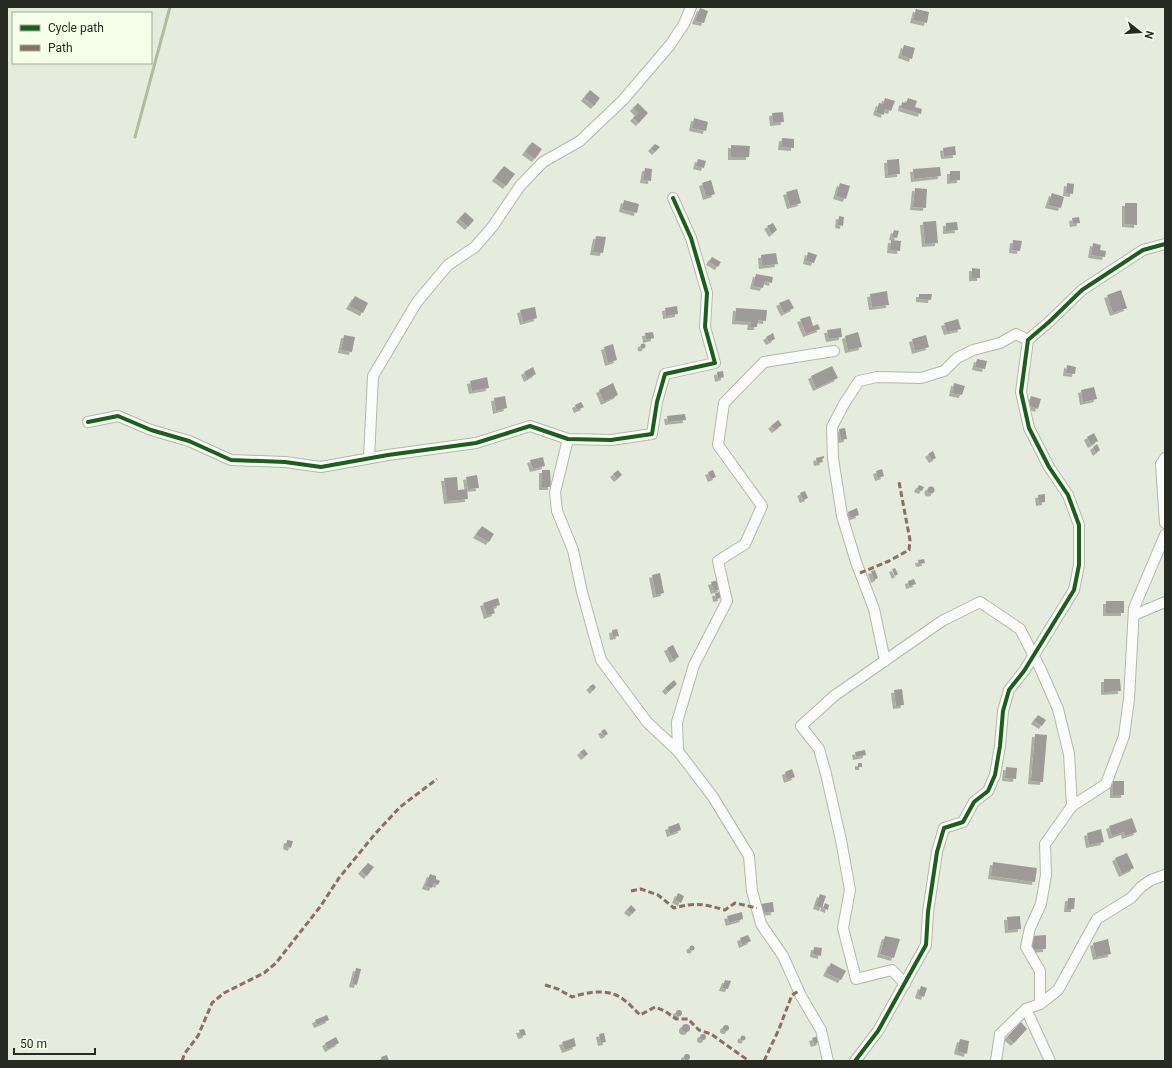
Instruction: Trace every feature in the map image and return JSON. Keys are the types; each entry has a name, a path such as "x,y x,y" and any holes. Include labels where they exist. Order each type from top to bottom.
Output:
{"street":[{"path":"369,458 373,376 417,302 448,265 480,242 493,226 520,186 543,162 580,141 623,100 670,45 684,24 691,7"},
{"path":"88,422 118,416 151,430 189,441 231,460 285,462 321,467 369,458 476,443 530,426 568,439 611,440 652,434 657,402 665,374 715,363 705,327 707,293 691,238 673,198"},
{"path":"855,1061 878,1031 926,945 928,912 937,852 944,828 963,822 974,802 988,791 995,775 1000,746 1003,711 1010,690 1024,671 1074,590 1079,564 1079,525 1068,495 1049,467 1029,428 1020,392 1028,340 1050,322 1082,290 1143,250 1165,244"},
{"path":"885,661 874,609 856,562 842,516 833,458 832,427 844,404 859,381 877,377 921,378 944,371 957,358 973,350 1000,343 1016,334 1028,340"},
{"path":"678,751 677,722 694,665 727,601 718,561 745,544 762,506 718,445 724,403 764,362 834,351"},
{"path":"568,439 555,492 557,511 573,550 582,592 601,660 647,722 678,751 713,797 750,856 752,891 762,924 783,956 801,996 821,1030 828,1061"},
{"path":"1165,458 1161,464 1165,523"},
{"path":"1040,1004 1040,971 1026,947 1030,928 1040,904 1046,875 1046,844 1072,806 1106,784 1124,736 1130,684 1134,608 1165,535"},
{"path":"905,984 892,970 856,979 843,928 850,890 841,840 819,749 801,726 834,696 942,621 980,602 1020,629 1033,656 1042,670 1058,709 1068,754 1072,806"},
{"path":"1134,615 1165,602"},
{"path":"996,1061 1000,1034 1026,1009 1040,1004 1058,990 1097,919 1131,898 1141,887 1151,880 1165,875"},
{"path":"1026,1009 1050,1061"}],"building":[{"path":"700,8 708,11 704,23 695,21"},
{"path":"916,9 929,12 927,23 913,20"},
{"path":"904,45 915,48 912,59 901,55"},
{"path":"590,90 600,98 594,106 584,98"},
{"path":"885,98 895,101 891,111 885,109 884,115 876,112 879,103 883,104"},
{"path":"908,98 917,101 915,107 922,109 921,114 901,108 902,102 906,103"},
{"path":"638,103 648,113 639,123 633,118 638,113 633,108"},
{"path":"783,112 784,122 773,123 772,113"},
{"path":"694,118 708,122 706,131 692,128"},
{"path":"782,138 794,139 794,148 781,147"},
{"path":"532,142 542,149 535,159 525,152"},
{"path":"655,144 660,147 655,152 651,148"},
{"path":"731,145 750,146 749,157 731,157"},
{"path":"955,146 956,155 944,156 943,148"},
{"path":"698,159 706,161 704,168 696,166"},
{"path":"899,159 900,174 888,175 887,160"},
{"path":"504,166 515,174 506,186 495,178"},
{"path":"940,167 941,176 914,179 913,169"},
{"path":"645,168 652,169 651,181 643,180"},
{"path":"950,171 960,171 960,180 950,181"},
{"path":"711,180 715,194 706,197 702,183"},
{"path":"840,183 850,186 846,199 836,196"},
{"path":"1067,183 1074,184 1073,194 1066,193"},
{"path":"915,188 927,189 926,208 913,207"},
{"path":"797,189 801,203 790,206 786,192"},
{"path":"1052,193 1064,197 1061,208 1048,205"},
{"path":"624,200 639,204 637,213 622,209"},
{"path":"1125,203 1137,203 1137,225 1125,224"},
{"path":"465,212 474,220 468,227 459,219"},
{"path":"839,216 844,217 843,226 838,225"},
{"path":"1079,217 1080,223 1073,224 1072,218"},
{"path":"936,221 938,243 925,244 923,222"},
{"path":"957,222 958,230 946,231 946,223"},
{"path":"773,223 777,230 772,234 767,226"},
{"path":"894,230 899,231 897,238 892,237"},
{"path":"596,236 606,237 603,253 593,252"},
{"path":"891,240 901,241 900,251 890,250"},
{"path":"1013,240 1022,241 1020,251 1012,250"},
{"path":"1093,243 1101,245 1100,250 1106,251 1105,257 1091,255"},
{"path":"808,252 817,255 814,263 806,261"},
{"path":"776,253 778,264 762,266 761,255"},
{"path":"712,257 721,262 718,267 709,262"},
{"path":"972,268 980,269 980,278 972,278"},
{"path":"756,274 773,277 772,283 765,281 763,288 753,286"},
{"path":"1121,290 1127,308 1113,313 1107,295"},
{"path":"887,291 889,305 872,307 870,294"},
{"path":"919,294 932,294 931,300 919,299"},
{"path":"355,296 368,303 363,313 349,306"},
{"path":"789,299 794,308 784,313 779,303"},
{"path":"677,306 678,314 666,316 665,308"},
{"path":"535,307 537,318 523,322 520,310"},
{"path":"736,308 767,310 766,321 758,320 757,327 750,327 751,322 735,321"},
{"path":"810,316 813,326 818,324 820,329 806,334 800,319"},
{"path":"958,319 961,329 947,332 944,323"},
{"path":"841,328 842,337 829,339 827,330"},
{"path":"653,332 654,338 646,340 645,333"},
{"path":"858,332 862,347 848,350 845,336"},
{"path":"773,333 775,339 769,342 766,337"},
{"path":"344,335 355,337 352,352 341,350"},
{"path":"926,335 929,347 915,351 912,339"},
{"path":"613,344 617,360 608,363 604,347"},
{"path":"641,344 645,344 645,348 641,348"},
{"path":"977,359 987,361 985,369 975,367"},
{"path":"1067,365 1076,367 1075,374 1066,373"},
{"path":"832,366 838,378 816,388 811,376"},
{"path":"533,367 536,374 527,379 524,372"},
{"path":"723,371 724,377 718,379 717,372"},
{"path":"487,377 489,388 472,391 470,381"},
{"path":"613,383 618,395 604,402 599,390"},
{"path":"954,383 965,386 962,395 952,393"},
{"path":"1094,387 1097,399 1083,402 1081,390"},
{"path":"505,396 507,408 496,411 494,398"},
{"path":"1031,396 1041,399 1038,409 1028,405"},
{"path":"581,402 584,407 577,410 575,405"},
{"path":"685,414 686,420 668,422 667,416"},
{"path":"778,420 782,425 775,430 771,426"},
{"path":"845,428 847,439 841,440 839,429"},
{"path":"1094,433 1098,441 1091,445 1087,437"},
{"path":"1097,444 1100,450 1096,453 1093,447"},
{"path":"933,451 936,458 932,460 928,454"},
{"path":"824,456 822,459 823,462 817,463 816,458"},
{"path":"543,457 545,466 533,469 530,460"},
{"path":"882,469 884,476 878,478 876,471"},
{"path":"542,470 550,470 551,487 542,487"},
{"path":"618,470 622,475 617,479 613,474"},
{"path":"713,470 716,477 711,479 708,472"},
{"path":"477,475 479,488 468,489 466,477"},
{"path":"457,477 458,490 467,489 468,499 447,501 444,478"},
{"path":"919,485 924,487 922,491 917,489"},
{"path":"931,487 934,490 931,493 928,490"},
{"path":"805,491 808,498 803,500 800,493"},
{"path":"1045,494 1045,502 1039,503 1038,495"},
{"path":"857,508 859,515 850,518 848,512"},
{"path":"482,526 494,534 489,542 476,535"},
{"path":"924,559 925,563 919,564 918,560"},
{"path":"895,568 898,574 895,576 892,569"},
{"path":"875,570 878,578 874,580 871,571"},
{"path":"660,573 664,593 656,595 652,575"},
{"path":"914,579 916,584 909,586 908,581"},
{"path":"718,580 721,589 714,591 711,582"},
{"path":"720,592 721,598 716,599 715,593"},
{"path":"498,598 500,605 493,607 495,613 487,616 483,603"},
{"path":"1106,601 1124,601 1124,613 1106,613"},
{"path":"617,629 619,636 613,637 612,630"},
{"path":"673,645 679,657 673,660 667,648"},
{"path":"1104,679 1120,679 1121,691 1104,692"},
{"path":"674,680 677,684 668,692 665,688"},
{"path":"593,684 596,687 593,691 589,687"},
{"path":"902,689 904,705 896,706 894,690"},
{"path":"1038,715 1046,720 1042,726 1034,721"},
{"path":"605,729 608,734 604,736 601,731"},
{"path":"1035,734 1047,735 1043,782 1031,781"},
{"path":"584,749 588,754 584,757 580,752"},
{"path":"865,750 866,755 856,757 855,752"},
{"path":"858,763 862,763 862,767 858,767"},
{"path":"1006,767 1017,768 1016,779 1005,778"},
{"path":"792,769 795,777 787,780 785,772"},
{"path":"1113,781 1124,781 1124,795 1113,795"},
{"path":"1132,818 1137,832 1125,836 1124,832 1112,836 1109,826"},
{"path":"679,823 681,830 670,834 668,827"},
{"path":"1101,829 1104,842 1089,845 1087,833"},
{"path":"287,840 293,841 291,848 286,846"},
{"path":"1127,853 1134,868 1122,874 1115,858"},
{"path":"993,862 1037,868 1035,882 991,876"},
{"path":"368,863 374,867 367,876 361,871"},
{"path":"430,874 436,876 436,879 440,881 438,885 434,883 432,888 425,886"},
{"path":"678,893 684,896 681,903 675,900"},
{"path":"820,894 826,896 822,908 816,906"},
{"path":"1068,898 1075,898 1074,909 1067,909"},
{"path":"773,902 774,912 762,913 761,904"},
{"path":"825,903 829,905 828,910 823,908"},
{"path":"631,905 636,910 632,914 627,910"},
{"path":"742,912 743,919 729,923 727,916"},
{"path":"1020,916 1021,929 1008,930 1007,917"},
{"path":"748,935 751,941 742,945 740,938"},
{"path":"1046,935 1046,949 1032,950 1032,936"},
{"path":"885,936 900,939 894,958 880,954"},
{"path":"1108,939 1111,954 1096,957 1093,943"},
{"path":"690,946 694,946 694,950 690,950"},
{"path":"814,947 822,948 821,956 813,954"},
{"path":"831,963 846,971 841,980 826,973"},
{"path":"356,968 361,969 357,985 352,984"},
{"path":"725,980 731,981 728,989 722,988"},
{"path":"921,986 927,988 924,997 918,995"},
{"path":"679,1010 682,1013 679,1016 676,1013"},
{"path":"327,1015 329,1020 317,1025 315,1020"},
{"path":"1021,1022 1027,1029 1014,1043 1007,1037"},
{"path":"684,1024 688,1024 690,1028 688,1032 684,1032 682,1030 682,1026"},
{"path":"726,1025 729,1028 726,1031 723,1028"},
{"path":"524,1029 526,1035 521,1036 519,1030"},
{"path":"604,1033 606,1042 601,1043 599,1034"},
{"path":"703,1034 706,1037 703,1040 700,1037"},
{"path":"741,1036 745,1036 745,1040 741,1040"},
{"path":"819,1036 820,1042 814,1044 812,1038"},
{"path":"336,1037 339,1043 328,1049 325,1043"},
{"path":"574,1038 576,1046 565,1050 562,1042"},
{"path":"960,1039 969,1041 967,1054 957,1051"},
{"path":"687,1054 690,1057 687,1060 684,1057"},
{"path":"387,1055 389,1061 382,1061 381,1057"}],"waterway":[{"path":"135,137 170,7"}],"marked path":[{"path":"860,573 889,561 909,550 910,540 899,482"},
{"path":"182,1061 185,1053 198,1036 212,1003 224,993 264,973 276,963 320,907 339,878 375,834 400,807 437,779"},
{"path":"631,891 641,889 658,895 674,908 700,904 725,910 735,903 757,908"},
{"path":"545,985 558,989 572,997 594,992 611,993 623,999 640,1015 655,1007 665,1011 676,1019 688,1019 699,1030 711,1034 749,1061"},
{"path":"764,1061 779,1029 792,995 799,991"}],"cycle path":[{"path":"88,422 118,416 151,430 189,441 231,460 285,462 321,467 388,455 476,443 530,426 568,439 611,440 652,434 657,402 665,374 715,363 705,327 707,293 691,238 673,198"},
{"path":"855,1061 878,1031 926,945 928,912 937,852 944,828 963,822 974,802 988,791 995,775 1000,746 1003,711 1009,690 1024,671 1074,590 1079,565 1079,525 1068,495 1049,467 1029,428 1021,392 1028,340 1082,290 1143,250 1165,244"}]}
